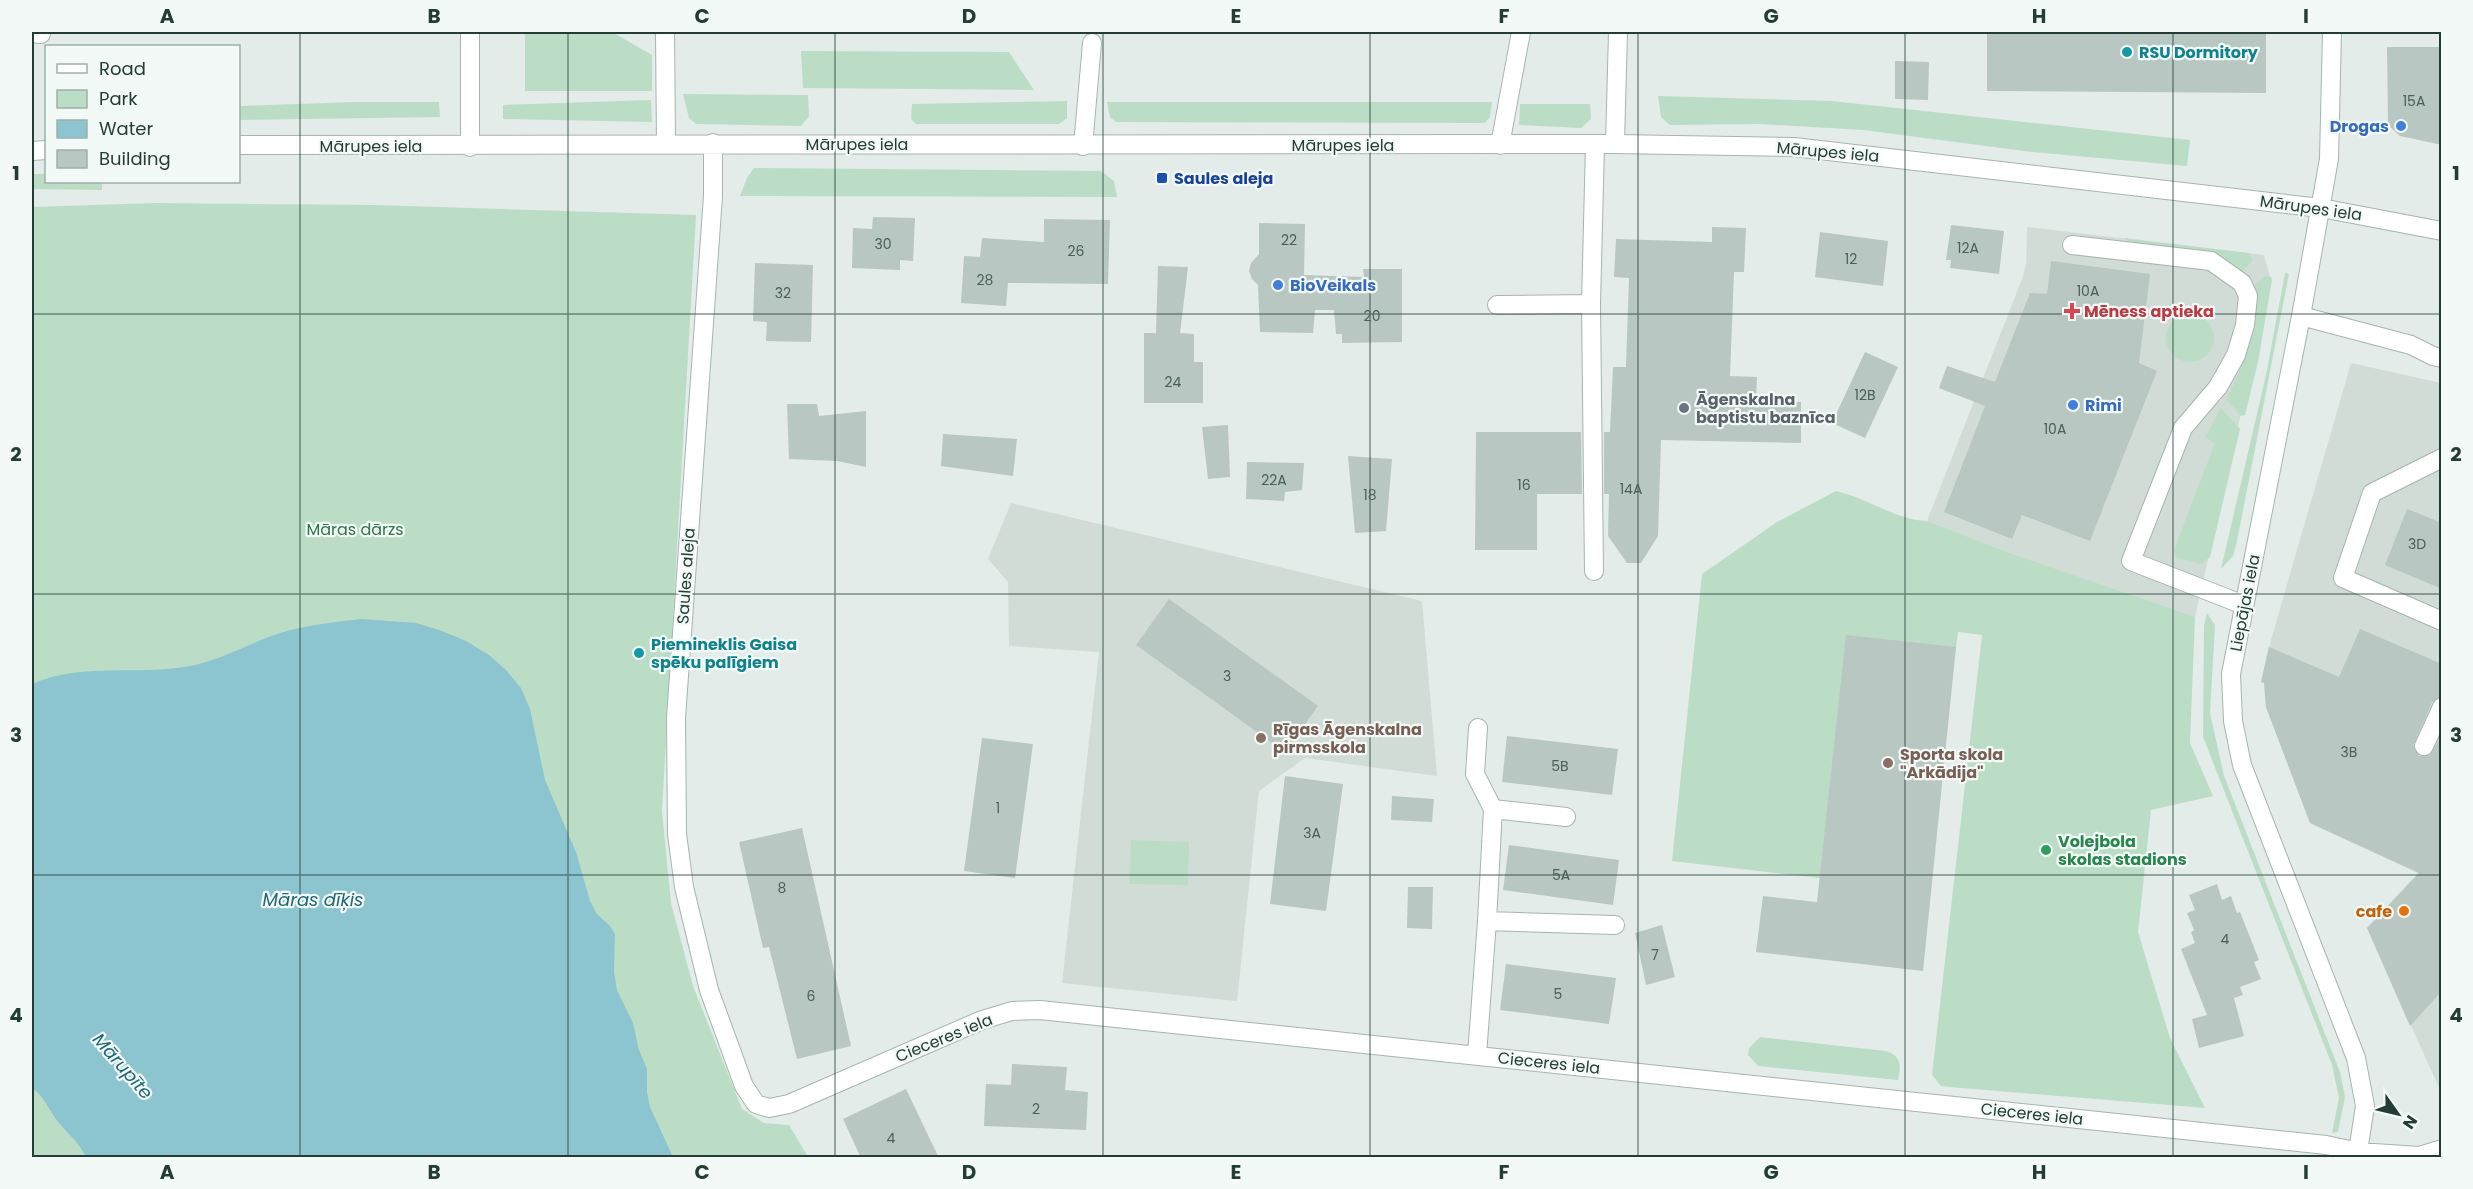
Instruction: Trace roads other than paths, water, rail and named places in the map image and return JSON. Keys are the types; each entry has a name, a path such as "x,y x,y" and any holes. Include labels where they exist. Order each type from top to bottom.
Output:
{"street":[{"path":"470,32 470,147"},
{"path":"665,32 666,143"},
{"path":"1500,145 1521,32"},
{"path":"1615,144 1618,32"},
{"name":"Liepājas iela","path":"2332,32 2329,159 2301,316 2231,674 2233,721 2242,765 2356,1058 2365,1106 2358,1155"},
{"path":"1083,146 1092,35"},
{"name":"Mārupes iela","path":"240,145 470,147 666,143 1083,146 1615,144 1794,147 2321,208 2442,231"},
{"name":"Saules aleja","path":"713,143 712,208 676,718 676,834 684,888 709,990 744,1086 756,1104"},
{"path":"1594,572 1591,304 1595,144"},
{"path":"2072,245 2211,261 2242,283 2248,296 2245,325 2236,355 2218,387 2183,428 2131,561 2244,604"},
{"path":"1497,305 1591,304"},
{"path":"2301,316 2411,345 2442,358"},
{"path":"2442,458 2372,493 2343,578 2442,621"},
{"path":"2424,746 2442,707"},
{"path":"1477,1055 1493,809 1475,774 1478,728"},
{"path":"1493,809 1566,816"},
{"path":"1487,921 1615,925"},
{"name":"Cieceres iela","path":"756,1104 769,1108 789,1104 982,1020 1012,1011 1040,1010 2326,1145 2358,1155 2420,1156 2442,1149"}],"water":[{"name":"Māras dīķis","path":"361,619 416,623 466,641 489,655 521,688 530,709 545,780 576,852 590,901 597,914 615,934 614,972 617,990 633,1023 639,1050 647,1069 647,1092 650,1107 673,1157 86,1157 77,1142 32,1088 32,684 70,673 170,669 190,666 213,660 280,633"}],"place":[{"name":"RSU Dormitory","path":"2127,52"},
{"name":"Drogas","path":"2401,126"},
{"name":"Saules aleja","path":"1162,178"},
{"name":"BioVeikals","path":"1278,285"},
{"name":"Mēness aptieka","path":"2072,311"},
{"name":"Rimi","path":"2073,405"},
{"name":"Āgenskalna baptistu baznīca","path":"1684,408"},
{"name":"Piemineklis Gaisa spēku palīgiem","path":"639,653"},
{"name":"Rīgas Āgenskalna pirmsskola","path":"1261,738"},
{"name":"Sporta skola \"Arkādija\"","path":"1888,763"},
{"name":"Volejbola skolas stadions","path":"2046,850"},
{"name":"cafe","path":"2404,911"}],"park label":[{"name":"Māras dārzs","path":"355,529"}],"water label":[{"name":"Mārupīte","path":"123,1066"}]}
